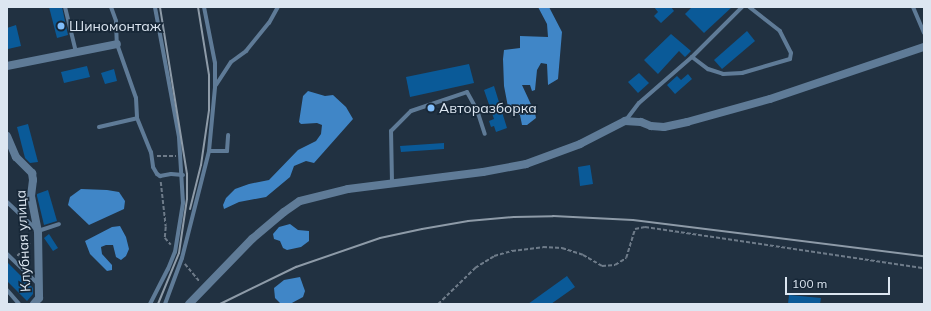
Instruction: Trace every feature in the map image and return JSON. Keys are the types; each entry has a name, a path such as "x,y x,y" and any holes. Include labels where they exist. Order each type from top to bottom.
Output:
{"street":[{"path":"7,66 117,44"},
{"path":"188,304 252,239 284,212 300,201 342,190 392,182 483,172 526,164 580,144 625,121 641,122 651,126 664,127 687,122 770,99 924,47"},
{"name":"Клубная улица","path":"7,136 16,157 32,173 32,196 38,234 38,302"}],"lane":[{"path":"65,7 76,52"},
{"path":"111,7 116,21 117,44 136,98 137,118 152,157 156,174 160,176 170,174 183,175"},
{"path":"150,304 175,252 183,203 181,156 154,7"},
{"path":"165,304 182,258 209,152 215,87 215,63 204,7"},
{"path":"215,87 221,75 231,62 246,51 269,23 278,7"},
{"path":"625,121 639,103 692,57 742,7"},
{"path":"692,57 708,69 723,74 742,73 790,59 791,53 780,31 749,7"},
{"path":"913,7 924,33"},
{"path":"392,182 391,131 411,111 467,92 477,110 485,134"},
{"path":"99,127 137,118"},
{"path":"209,152 227,151 228,135"},
{"path":"7,202 38,234 59,224"},
{"path":"7,254 39,285"},
{"path":"7,290 19,304"}],"path":[{"path":"152,157 181,156"},
{"path":"438,304 475,268 494,256 512,250 543,247 562,248 582,255 602,266 615,265 626,258 635,229 645,227 924,268"},
{"path":"13,260 38,234"}],"water":[{"path":"538,7 549,7 562,32 558,79 548,85 547,64 541,63 537,70 535,90 532,91 530,85 522,85 536,118 527,125 522,125 520,115 508,107 504,86 504,50 520,48 520,36 548,37 547,24"},
{"path":"308,91 325,96 333,95 346,107 353,119 314,163 306,161 294,166 290,177 266,197 239,202 224,209 223,205 226,198 235,189 249,184 269,180 298,150 316,141 321,134 322,125 317,123 301,124 299,122 303,96"},
{"path":"81,189 119,192 125,201 124,209 89,225 68,205 70,197"},
{"path":"290,224 298,230 309,231 309,241 301,247 287,250 283,248 280,241 274,239 273,234 279,227"},
{"path":"120,226 126,237 129,249 126,256 121,260 116,257 113,245 101,247 102,254 112,265 112,270 107,271 90,254 85,241 112,227"},
{"path":"300,277 305,291 303,297 290,304 281,304 275,298 274,288 284,280"}],"building":[{"path":"49,7 62,7 68,35 57,38"},
{"path":"654,7 671,7 674,11 661,23 654,16 658,12"},
{"path":"692,7 732,7 704,33 685,14"},
{"path":"16,25 21,46 8,49 7,28"},
{"path":"747,31 755,41 722,69 714,60"},
{"path":"671,34 691,51 685,57 679,51 658,74 644,60"},
{"path":"469,64 474,83 410,97 406,77"},
{"path":"87,66 90,77 64,83 61,72"},
{"path":"114,69 117,81 105,84 101,73"},
{"path":"639,73 649,83 638,93 628,82"},
{"path":"688,74 692,79 675,94 667,85 677,76 681,80"},
{"path":"494,86 507,128 496,132 494,126 491,127 489,121 494,119 484,90"},
{"path":"28,124 38,162 30,163 25,158 17,127"},
{"path":"444,143 444,149 401,152 400,146"},
{"path":"590,165 593,184 580,186 578,167"},
{"path":"48,190 57,221 44,225 37,194"},
{"path":"49,234 58,248 53,251 44,238"},
{"path":"7,262 33,288 33,294 27,301 7,281"},
{"path":"567,276 575,287 551,304 528,304"},
{"path":"789,295 821,298 820,304 788,304"}],"railway":[{"path":"158,304 179,253 187,199 187,174 160,7"},
{"path":"190,209 201,165 209,110 209,75 198,7"},
{"path":"220,304 296,267 380,238 468,221 514,217 553,216 633,220 924,256"}],"place":[{"name":"Шиномонтаж","path":"61,26"},
{"name":"Авторазборка","path":"431,108"}]}
